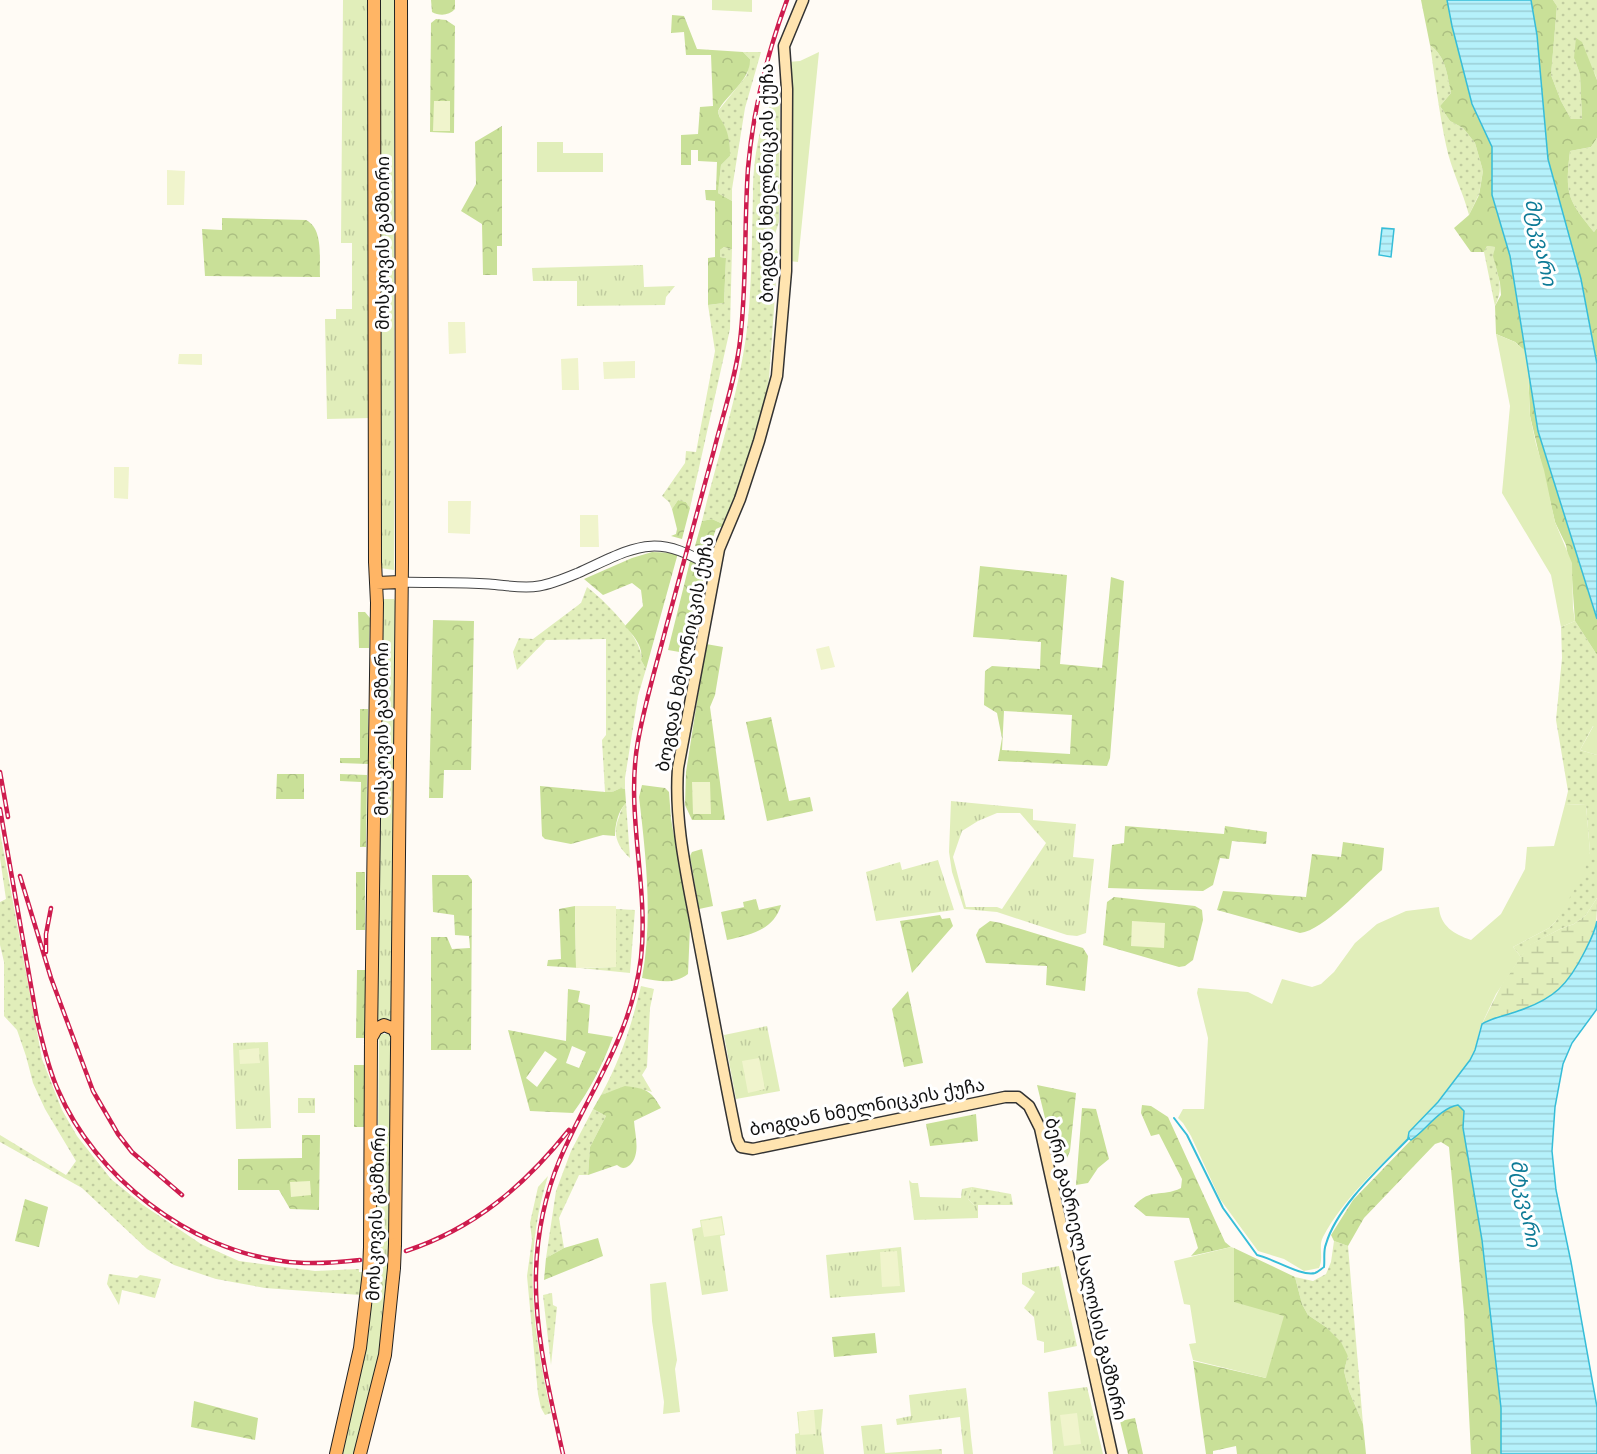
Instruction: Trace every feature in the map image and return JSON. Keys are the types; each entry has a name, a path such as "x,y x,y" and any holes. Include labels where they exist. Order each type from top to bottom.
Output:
{"main road":[{"name":"მოსკოვის გამზირი","path":"336,1454 360,1348 370,1246 376,583 374,0"},
{"name":"მოსკოვის გამზირი","path":"360,1454 384,1355 395,1244 401,582 401,0"},
{"name":"ბოგდან ხმელნიცკის ქუჩა","path":"803,0 784,46 787,89 786,271 777,376 740,499 719,549 678,768 677,812 719,1052 737,1139 741,1147 753,1149 1005,1097 1018,1097"},
{"path":"376,583 401,582"},
{"path":"371,1038 376,1029 384,1026 394,1029 397,1035"},
{"name":"ბერი გაბრიელ სალოსის გამზირი","path":"1018,1097 1029,1106 1040,1128 1112,1454"}],"street":[{"path":"401,582 453,582 526,588 566,578 644,546 679,550 692,554 715,569"}],"green space":[{"path":"343,0 370,0 371,418 327,419 325,319 336,319 336,309 352,309 352,243 341,243"},
{"path":"376,0 394,0 394,570 380,568"},
{"path":"431,0 455,0 455,9 441,15 432,12"},
{"path":"712,0 752,0 752,12 712,10"},
{"path":"1421,0 1447,0 1472,104 1492,147 1492,195 1510,256 1526,352 1515,342 1496,334 1495,306 1501,295 1493,256 1495,247 1487,246 1484,252 1471,252 1454,228 1469,215 1479,195 1483,171 1475,143 1463,128 1450,121 1440,106 1451,93 1443,60 1430,45"},
{"path":"1531,0 1553,0 1557,6 1551,75 1571,119 1582,119 1580,74 1574,58 1576,38 1582,42 1597,80 1597,138 1591,147 1570,151 1568,187 1578,211 1594,232 1597,228 1597,364 1581,279 1548,159 1537,35"},
{"path":"1553,0 1597,0 1597,80 1595,74 1574,58 1580,74 1582,119 1571,119 1551,75 1557,6"},
{"path":"672,15 684,16 697,49 743,52 750,59 747,74 718,111 728,136 730,156 721,165 718,193 732,201 732,249 724,247 720,250 720,257 726,258 724,303 708,305 708,258 715,257 715,201 706,200 705,190 716,190 717,162 698,161 698,150 691,150 691,165 681,165 681,135 698,134 700,107 713,106 711,55 686,55 684,32 671,33"},
{"path":"436,19 446,20 455,26 454,133 430,132 431,23"},
{"path":"1430,45 1443,60 1451,93 1440,106 1450,121 1463,128 1475,143 1483,171 1479,194 1469,215 1446,145"},
{"path":"743,52 761,52 745,108 732,201 718,193 721,165 730,156 718,111 747,75 750,59"},
{"path":"819,52 798,262 789,261 793,101 788,62 800,61"},
{"path":"780,92 779,222 774,241 778,252 769,379 754,443 725,525 712,519 702,521 735,396 745,345 756,153 767,112"},
{"path":"434,101 450,101 450,131 433,131"},
{"path":"502,126 502,246 497,246 497,275 483,275 482,224 461,211 476,184 475,142"},
{"path":"1597,138 1597,228 1594,232 1573,203 1568,187 1568,177 1570,151 1591,147"},
{"path":"537,142 563,142 563,153 603,153 603,172 537,172"},
{"path":"167,170 185,171 184,205 167,205"},
{"path":"222,218 306,220 312,224 318,237 320,277 205,276 202,229 222,230"},
{"path":"1487,246 1495,247 1494,255 1500,289 1495,306 1484,252"},
{"path":"724,247 732,249 730,329 690,508 686,502 678,500 672,509 669,502 662,496 685,463 686,451 696,452 715,351 708,305 724,303 726,258 720,257 720,250"},
{"path":"643,265 644,287 675,286 666,297 665,305 577,306 577,281 533,281 532,268"},
{"path":"448,322 465,322 466,353 449,354"},
{"path":"1496,334 1515,342 1526,352 1530,416 1536,444 1555,522 1572,563 1575,621 1561,627 1551,575 1502,493 1510,406"},
{"path":"179,354 202,354 202,365 178,364"},
{"path":"578,358 579,390 562,390 561,359"},
{"path":"635,361 635,378 604,379 603,362"},
{"path":"1528,370 1538,431 1597,619 1597,655 1575,621 1572,579 1566,545 1555,522 1530,416"},
{"path":"114,467 129,467 128,499 114,498"},
{"path":"678,500 686,502 690,508 682,539 671,536 676,534 677,529 672,509"},
{"path":"448,501 471,501 470,534 448,533"},
{"path":"580,515 598,515 599,547 580,547"},
{"path":"712,519 725,525 716,529 710,546 706,549 695,546 702,521"},
{"path":"652,552 678,553 646,669 641,660 641,650 625,626 643,606 641,590 632,583 603,595 584,579 632,558"},
{"path":"691,557 701,568 703,583 691,654 668,650"},
{"path":"980,566 1067,575 1060,664 1102,668 1111,577 1124,581 1110,758 1107,766 998,761 1002,738 997,713 984,705 985,671 992,666 1040,669 1041,642 973,637","holes":["1004,711 1072,715 1070,754 1002,750"]},
{"path":"587,587 622,620 630,631 646,669 638,696 625,789 621,788 612,792 605,792 602,740 606,735 606,639 546,640 517,670 513,652 519,638 533,639 581,603"},
{"path":"394,599 395,601 392,1019 381,1021 378,1019 379,601"},
{"path":"358,612 365,612 370,618 369,648 359,648"},
{"path":"433,620 474,621 471,770 444,770 443,798 429,798"},
{"path":"1575,621 1597,655 1597,726 1593,726 1580,750 1597,755 1597,898 1586,915 1574,924 1530,945 1521,957 1513,947 1549,928 1556,921 1590,852 1586,805 1565,804 1568,791 1556,720 1562,658 1561,627"},
{"path":"706,644 723,647 715,695 710,707 725,820 692,820 685,805 686,772"},
{"path":"829,646 835,667 821,670 816,649"},
{"path":"360,709 368,709 368,764 340,763 340,758 360,758"},
{"path":"771,717 789,801 810,797 813,811 767,821 746,722"},
{"path":"1594,725 1597,726 1597,755 1580,750"},
{"path":"277,774 304,774 304,799 276,799"},
{"path":"340,774 367,775 366,847 360,847 361,782 340,781"},
{"path":"692,782 710,782 711,814 693,814"},
{"path":"642,785 665,788 669,792 671,819 690,927 688,974 671,981 642,978 648,910 639,797"},
{"path":"540,786 605,792 625,789 626,803 618,818 615,836 603,835 571,844 545,839 542,836"},
{"path":"951,801 1033,809 1033,820 1076,824 1073,857 1094,859 1086,933 1077,936 1067,935 997,912 964,909 952,872 949,852","holes":["997,813 1020,813 1046,843 1002,909 966,907 953,857 962,831"]},
{"path":"626,803 630,858 619,844 616,834 617,823"},
{"path":"1565,804 1586,805 1590,852 1583,875 1556,921 1549,928 1513,947 1521,957 1496,994 1480,1028 1470,1060 1438,1102 1409,1132 1408,1138 1362,1184 1341,1209 1323,1237 1319,1268 1304,1271 1284,1259 1258,1251 1220,1199 1191,1136 1178,1118 1183,1109 1204,1109 1208,1038 1197,993 1198,988 1248,992 1272,1004 1282,979 1312,987 1321,984 1334,972 1355,943 1377,924 1406,911 1439,907 1445,924 1459,935 1471,940 1501,914 1525,869 1527,847 1554,846"},
{"path":"1125,826 1224,834 1225,826 1267,832 1266,844 1232,841 1229,859 1220,858 1213,885 1203,891 1108,888 1112,845 1124,843"},
{"path":"0,832 42,1059 62,1110 77,1136 111,1179 143,1205 201,1244 239,1261 315,1271 359,1269 359,1272 362,1272 360,1295 265,1288 216,1279 174,1265 147,1249 82,1188 0,1142 0,1135 66,1175 76,1161 45,1109 33,1083 17,1030 4,1016 4,962 0,945 0,902 6,899 0,858"},
{"path":"1343,842 1384,848 1382,870 1343,907 1310,930 1300,933 1217,910 1223,891 1306,897 1312,854 1341,857"},
{"path":"702,849 713,906 699,909 690,856 692,852"},
{"path":"938,860 954,910 876,921 866,872 900,862 902,870"},
{"path":"356,872 365,872 365,930 356,930"},
{"path":"432,875 468,875 472,880 471,1050 431,1050 431,937 447,937 452,949 470,948 469,936 455,935 454,915 433,912"},
{"path":"1114,897 1195,906 1202,910 1203,920 1193,960 1179,967 1103,945 1107,902"},
{"path":"1597,898 1595,931 1583,957 1565,984 1552,996 1536,1005 1482,1024 1502,984 1529,945 1574,924 1586,915"},
{"path":"756,899 759,910 781,905 778,913 767,926 760,930 727,940 721,912 744,907 743,902"},
{"path":"575,906 576,967 580,968 547,966 548,960 561,959 559,909"},
{"path":"575,906 616,906 616,967 576,968"},
{"path":"616,909 635,910 630,973 580,968 616,967"},
{"path":"940,915 942,919 950,918 953,926 912,973 900,921"},
{"path":"990,921 1083,948 1088,956 1085,991 1046,985 1047,966 986,963 976,935 979,929"},
{"path":"1132,921 1165,923 1164,948 1131,946"},
{"path":"357,970 366,970 365,1038 356,1038"},
{"path":"641,986 654,989 650,1008 647,1067 642,1075 652,1092 626,1088 601,1095 625,1042"},
{"path":"568,989 580,991 578,1002 590,1005 588,1033 613,1037 596,1076 573,1113 530,1111 508,1030 566,1041","holes":["572,1046 586,1052 579,1068 566,1063","545,1051 557,1059 537,1087 526,1078"]},
{"path":"908,991 923,1063 904,1067 892,1009"},
{"path":"767,1026 780,1091 736,1099 724,1035"},
{"path":"379,1034 392,1034 390,1271 380,1354 357,1454 341,1454 374,1275 377,1244"},
{"path":"268,1042 271,1128 236,1129 233,1043"},
{"path":"259,1048 260,1063 240,1064 239,1050"},
{"path":"759,1058 765,1089 748,1093 742,1061"},
{"path":"354,1065 364,1065 364,1127 354,1127"},
{"path":"1037,1085 1076,1093 1070,1151 1067,1158 1056,1159 1054,1155"},
{"path":"625,1086 647,1091 661,1108 634,1121 636,1150 630,1165 624,1168 617,1165 588,1175 590,1147 606,1116 593,1109 601,1095"},
{"path":"298,1098 315,1098 315,1113 298,1113"},
{"path":"1458,1104 1464,1111 1463,1128 1482,1240 1501,1408 1501,1454 1471,1454 1464,1313 1449,1147 1441,1142 1435,1144 1364,1218 1348,1246 1334,1241 1331,1235 1353,1200 1411,1140 1450,1106"},
{"path":"1142,1105 1151,1106 1168,1117 1225,1242 1231,1247 1191,1256 1198,1248 1189,1218 1146,1216 1134,1206 1151,1195 1181,1188 1182,1179 1159,1134 1151,1136 1141,1113"},
{"path":"1082,1108 1096,1109 1109,1159 1098,1168 1088,1183 1076,1185"},
{"path":"593,1109 606,1116 590,1147 588,1175 579,1175 559,1218 564,1248 546,1258 556,1191 571,1151"},
{"path":"976,1114 978,1141 930,1146 926,1124"},
{"path":"302,1135 320,1135 319,1210 290,1209 279,1190 238,1190 238,1159 302,1158"},
{"path":"548,1176 535,1237 533,1266 535,1324 551,1413 545,1415 538,1394 527,1276 532,1240 530,1223 538,1187"},
{"path":"909,1180 912,1183 918,1183 920,1197 961,1198 962,1189 972,1187 968,1199 974,1205 978,1205 978,1218 914,1220"},
{"path":"310,1181 311,1195 291,1197 290,1182"},
{"path":"972,1187 1011,1194 1013,1205 974,1205 968,1199"},
{"path":"25,1199 48,1207 39,1247 15,1241"},
{"path":"722,1216 725,1235 720,1236 728,1291 702,1295 692,1229 701,1227 700,1220"},
{"path":"721,1218 724,1234 704,1237 701,1221"},
{"path":"598,1238 603,1256 544,1280 546,1258 564,1248"},
{"path":"1334,1241 1348,1246 1363,1424 1349,1391 1344,1371 1348,1356 1326,1327 1308,1315 1302,1304 1295,1277 1313,1281 1326,1274 1331,1262"},
{"path":"901,1247 905,1292 830,1298 826,1255"},
{"path":"1234,1248 1295,1277 1302,1304 1308,1315 1326,1327 1341,1342 1348,1356 1344,1371 1349,1391 1363,1424 1366,1454 1237,1454 1236,1446 1213,1451 1213,1454 1206,1454 1193,1361 1266,1378 1234,1302"},
{"path":"1234,1248 1234,1302 1284,1316 1266,1378 1193,1360 1189,1344 1196,1343 1190,1305 1184,1304 1174,1261"},
{"path":"897,1251 900,1286 882,1287 880,1252"},
{"path":"1059,1266 1077,1346 1044,1353 1044,1342 1037,1340 1034,1317 1024,1308 1035,1292 1022,1284 1022,1273"},
{"path":"109,1274 137,1278 140,1275 161,1279 155,1298 122,1290 119,1305 107,1284"},
{"path":"666,1282 677,1360 675,1369 680,1412 663,1414 664,1402 652,1321 650,1284"},
{"path":"552,1293 553,1305 557,1307 551,1365 543,1295"},
{"path":"875,1333 877,1353 834,1357 832,1337"},
{"path":"1087,1387 1103,1454 1053,1454 1048,1392"},
{"path":"966,1388 973,1454 964,1454 960,1417 897,1425 896,1419 911,1416 909,1395"},
{"path":"194,1401 258,1418 255,1440 191,1427"},
{"path":"823,1409 821,1431 824,1454 796,1454 795,1434 799,1433 797,1412"},
{"path":"814,1410 816,1434 800,1435 798,1412"},
{"path":"1077,1413 1081,1444 1064,1446 1060,1415"},
{"path":"1135,1418 1143,1454 1128,1454 1120,1421"},
{"path":"882,1424 885,1453 942,1449 942,1454 864,1454 861,1426"}],"water":[{"name":"მტკვარი","path":"1447,0 1531,0 1537,35 1548,159 1581,279 1597,364 1597,619 1538,431 1510,256 1492,195 1492,147 1472,104"},
{"path":"1382,228 1394,229 1391,257 1379,255"},
{"name":"მტკვარი","path":"1597,921 1597,1009 1572,1043 1563,1064 1555,1107 1552,1151 1556,1190 1597,1407 1597,1454 1501,1454 1501,1408 1482,1240 1463,1128 1464,1111 1458,1105 1451,1107 1411,1140 1408,1138 1409,1132 1438,1102 1470,1060 1482,1024 1551,996 1566,982 1579,963"}],"waterway":[{"path":"1174,1118 1187,1135 1223,1208 1257,1255 1309,1273 1316,1273 1324,1267 1325,1247 1340,1215 1350,1201 1409,1138"}],"railway":[{"path":"563,1454 547,1379 537,1307 536,1270 539,1234 547,1197 560,1159 619,1038 636,986 643,931 634,795 638,741 651,682 736,368 744,298 748,168 753,125 773,41 787,0"},
{"path":"0,772 8,817"},
{"path":"0,809 37,1020 46,1056 58,1090 74,1122 96,1152 149,1204 180,1225 213,1241 247,1254 282,1261 321,1263 360,1260"},
{"path":"20,876 51,978 93,1091 118,1134 132,1152 182,1195"},
{"path":"46,952 46,934 51,908"},
{"path":"406,1251 454,1230 497,1203 534,1169 569,1130"}]}
